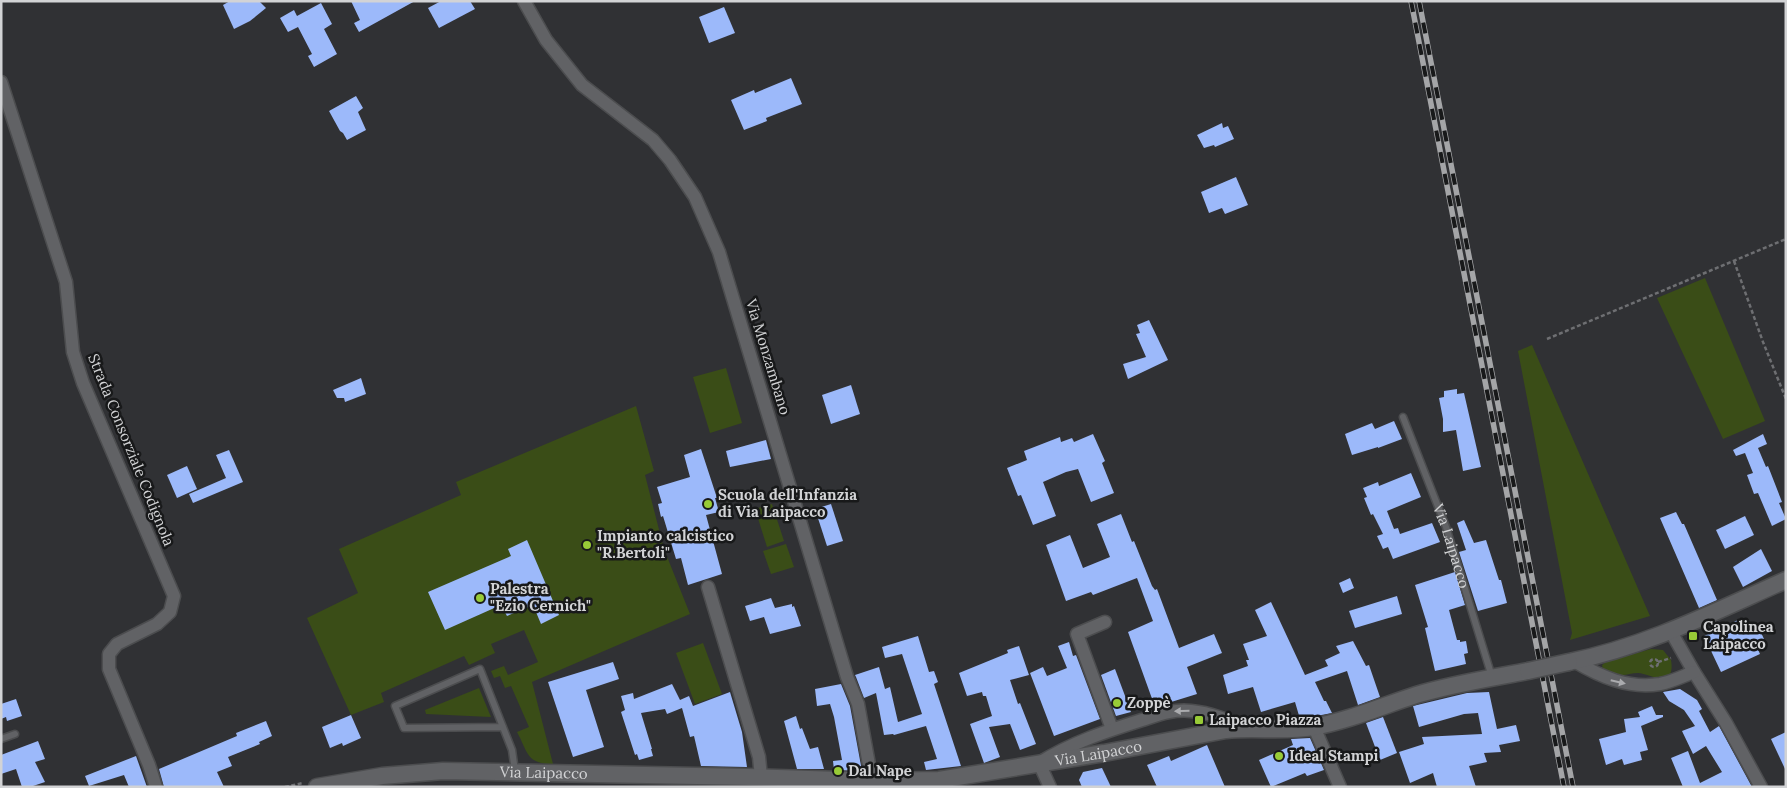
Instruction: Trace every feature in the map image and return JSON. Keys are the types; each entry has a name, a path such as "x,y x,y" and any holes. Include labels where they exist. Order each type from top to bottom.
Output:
{"street":[{"name":"Via Monzambano","path":"524,1 546,40 582,85 653,140 670,160 695,197 719,252 847,676 858,704 872,781"},
{"name":"Strada Consorziale Codignola","path":"1,82 66,282 73,352 83,384 174,596 170,612 158,624 117,644 109,654 109,669 156,787"},
{"name":"Via Laipacco","path":"318,787 382,776 425,773 515,772 761,777 906,784 939,780 1104,753 1205,733 1246,728 1294,729 1314,727 1345,719 1418,694 1572,662 1624,648 1786,580"},
{"path":"708,587 758,757 761,777"},
{"name":"Via Laipacco","path":"1105,622 1077,634 1112,729"},
{"path":"1670,630 1762,787"},
{"path":"1572,662 1615,682 1627,684 1662,684 1694,672"},
{"name":"Via Laipacco","path":"1039,763 1063,748 1112,729 1177,710 1217,716 1246,728"},
{"path":"1314,727 1340,787"},
{"path":"1039,763 1050,787"}],"lane":[{"name":"Via Laipacco","path":"1403,417 1446,527 1492,678"},
{"path":"503,727 404,728 395,706 480,669 503,727 512,750 515,772"},
{"path":"1,739 15,734"}],"path":[{"path":"1548,339 1786,239"},
{"path":"1734,261 1786,399"},
{"path":"1658,662 1670,658"}],"green space":[{"path":"1705,278 1765,421 1723,439 1657,298"},
{"path":"1532,345 1650,616 1570,640 1572,633 1518,351"},
{"path":"726,368 742,423 710,433 693,377"},
{"path":"636,406 654,471 645,475 664,549 690,614 532,682 553,764 538,762 529,756 517,732 529,727 511,686 505,688 500,676 494,678 491,671 504,666 508,675 538,662 524,630 491,644 495,653 469,665 464,656 381,693 384,702 351,715 307,618 358,593 339,549 461,495 456,482"},
{"path":"772,504 784,541 767,547 755,509"},
{"path":"786,544 794,567 771,574 763,551"},
{"path":"703,643 722,694 695,704 676,653"},
{"path":"1651,649 1663,650 1671,660 1672,669 1670,675 1666,678 1638,673 1617,675 1603,670 1602,665 1606,662"},
{"path":"479,688 491,717 426,714 425,710"}],"building":[{"path":"230,1 259,1 266,8 250,21 234,29 223,5"},
{"path":"351,1 415,1 359,32 354,23 360,20"},
{"path":"441,1 470,1 475,9 439,28 428,8"},
{"path":"321,3 332,24 324,29 337,54 314,67 308,56 312,54 298,27 288,32 280,18 294,10 297,16"},
{"path":"724,7 735,33 709,43 699,17"},
{"path":"791,78 802,104 766,118 767,121 744,130 731,100 754,90 755,93"},
{"path":"356,96 363,108 358,112 366,130 347,140 329,111"},
{"path":"1222,123 1223,128 1228,126 1234,139 1215,147 1214,145 1204,148 1197,135"},
{"path":"1236,177 1248,205 1225,214 1222,208 1209,213 1201,192"},
{"path":"1149,320 1168,360 1128,379 1123,364 1146,357 1136,334 1140,333 1137,325"},
{"path":"361,378 366,394 345,402 344,398 337,398 333,390"},
{"path":"851,385 860,414 831,424 822,395"},
{"path":"1457,389 1457,394 1464,393 1481,467 1463,471 1456,430 1443,432 1443,419 1439,398 1444,397 1444,391"},
{"path":"1394,421 1402,439 1352,455 1345,434 1372,423 1375,429"},
{"path":"1093,434 1105,461 1102,463 1114,493 1091,502 1078,469 1066,472 1043,482 1056,516 1033,525 1021,495 1018,496 1007,468 1027,460 1024,451 1060,437 1061,442 1072,438 1074,442"},
{"path":"1763,434 1767,444 1758,448 1766,467 1768,466 1782,502 1779,503 1786,519 1772,526 1758,493 1754,494 1747,475 1753,473 1745,453 1736,456 1733,450"},
{"path":"766,440 771,459 730,467 726,451"},
{"path":"701,449 717,498 715,498 719,512 706,515 722,574 688,585 681,558 676,559 663,516 661,517 658,504 662,503 657,487 690,477 684,455"},
{"path":"229,450 243,482 193,503 189,494 226,478 216,455"},
{"path":"187,466 197,489 177,498 167,475"},
{"path":"1411,473 1421,497 1387,511 1394,529 1398,528 1400,534 1432,523 1440,542 1393,559 1388,547 1383,549 1377,536 1383,534 1373,514 1371,515 1364,498 1367,497 1363,488 1378,482 1379,486"},
{"path":"831,504 843,541 827,546 815,509"},
{"path":"1676,512 1682,524 1684,524 1717,600 1699,608 1660,518"},
{"path":"1121,514 1152,586 1155,590 1157,589 1179,648 1214,634 1222,653 1187,667 1197,694 1155,707 1128,632 1153,621 1137,578 1093,595 1091,592 1066,601 1046,545 1070,535 1083,568 1110,557 1097,524"},
{"path":"1745,516 1754,535 1725,549 1716,530"},
{"path":"1464,520 1474,543 1486,540 1499,580 1501,580 1507,603 1478,611 1459,552 1466,550 1457,523"},
{"name":"Palestra \"Ezio Cernich\"","path":"527,540 559,615 541,624 533,605 507,616 501,605 445,630 428,592 511,556 508,549"},
{"path":"1761,549 1772,571 1743,587 1733,567"},
{"path":"1455,572 1465,605 1449,610 1457,640 1460,640 1460,642 1466,641 1468,653 1464,654 1466,664 1435,671 1425,628 1428,627 1415,585"},
{"path":"1350,578 1354,588 1343,593 1339,583"},
{"path":"1397,596 1402,614 1355,628 1349,611"},
{"path":"771,598 775,608 792,604 801,626 770,634 764,617 750,621 745,606"},
{"path":"1271,602 1305,675 1328,666 1325,660 1340,653 1336,646 1353,641 1366,666 1369,665 1380,697 1358,705 1347,671 1315,682 1332,713 1300,719 1295,702 1261,712 1253,687 1228,694 1223,675 1248,666 1246,660 1249,660 1243,644 1267,636 1255,610"},
{"path":"1742,618 1747,628 1757,624 1764,639 1755,643 1760,654 1721,672 1704,636"},
{"path":"918,636 929,672 934,671 938,682 934,684 961,766 926,770 924,762 937,759 926,726 894,735 884,735 876,693 864,698 855,675 879,667 885,689 890,687 898,722 922,714 902,654 885,658 882,647"},
{"path":"1069,642 1073,656 1076,655 1100,719 1054,736 1030,673 1043,667 1047,676 1067,668 1058,646"},
{"path":"1019,646 1029,675 1010,680 1018,704 1020,703 1036,744 1020,750 1010,724 989,727 1000,757 984,763 970,724 992,716 986,696 983,696 982,692 967,696 959,673 1008,653 1007,650"},
{"path":"613,662 619,679 586,690 604,747 573,757 548,682"},
{"path":"1115,669 1131,712 1116,716 1101,675"},
{"path":"672,684 680,700 689,696 693,706 730,692 742,732 747,767 701,766 694,736 690,737 682,708 667,714 665,709 641,713 653,756 639,760 637,754 635,755 621,712 625,710 621,696 633,693 634,699"},
{"path":"841,684 850,706 862,771 834,770 833,761 842,760 834,717 830,704 817,706 815,689"},
{"path":"1680,689 1697,700 1702,709 1699,711 1710,732 1719,726 1752,787 1683,787 1671,758 1688,751 1700,783 1722,772 1706,746 1693,754 1682,731 1695,726 1684,710 1669,701 1663,692"},
{"path":"1489,692 1497,729 1516,725 1520,741 1499,745 1501,752 1484,753 1487,762 1469,766 1476,787 1437,787 1433,773 1410,783 1399,752 1424,744 1422,737 1482,734 1478,713 1464,714 1419,727 1413,706 1467,693"},
{"path":"16,699 22,716 7,721 6,717 1,719 1,704"},
{"path":"1652,706 1656,715 1663,715 1663,717 1641,726 1648,750 1640,752 1642,760 1624,765 1622,759 1606,765 1599,739 1626,732 1624,719 1640,717 1638,712"},
{"path":"351,715 361,738 343,746 342,743 330,748 322,727"},
{"path":"796,716 810,749 818,747 824,769 797,769 784,721"},
{"path":"1383,717 1397,753 1380,760 1366,723"},
{"path":"266,721 272,736 259,742 260,744 228,757 232,766 217,772 224,787 164,787 159,769 237,736 236,733"},
{"path":"1786,732 1786,771 1771,739"},
{"path":"1310,738 1324,770 1307,776 1305,773 1271,787 1259,760 1293,745 1291,739"},
{"path":"38,741 45,759 35,762 45,782 30,787 22,787 16,769 1,774 1,755"},
{"path":"1207,745 1225,787 1157,787 1147,765 1169,756 1171,761"},
{"path":"136,756 147,787 129,787 124,775 89,786 85,776"},
{"path":"1102,768 1111,787 1082,787 1079,780 1083,772"}],"railway":[{"path":"1411,1 1564,787"},
{"path":"1419,1 1573,787"}],"place":[{"name":"Scuola dell'Infanzia di Via Laipacco","path":"708,504"},
{"name":"Impianto calcistico \"R.Bertoli\"","path":"587,545"},
{"name":"Palestra \"Ezio Cernich\"","path":"480,598"},
{"name":"Capolinea Laipacco","path":"1693,636"},
{"name":"Zoppè","path":"1117,703"},
{"name":"Laipacco Piazza","path":"1199,720"},
{"name":"Ideal Stampi","path":"1279,756"},
{"name":"Dal Nape","path":"838,771"}]}
